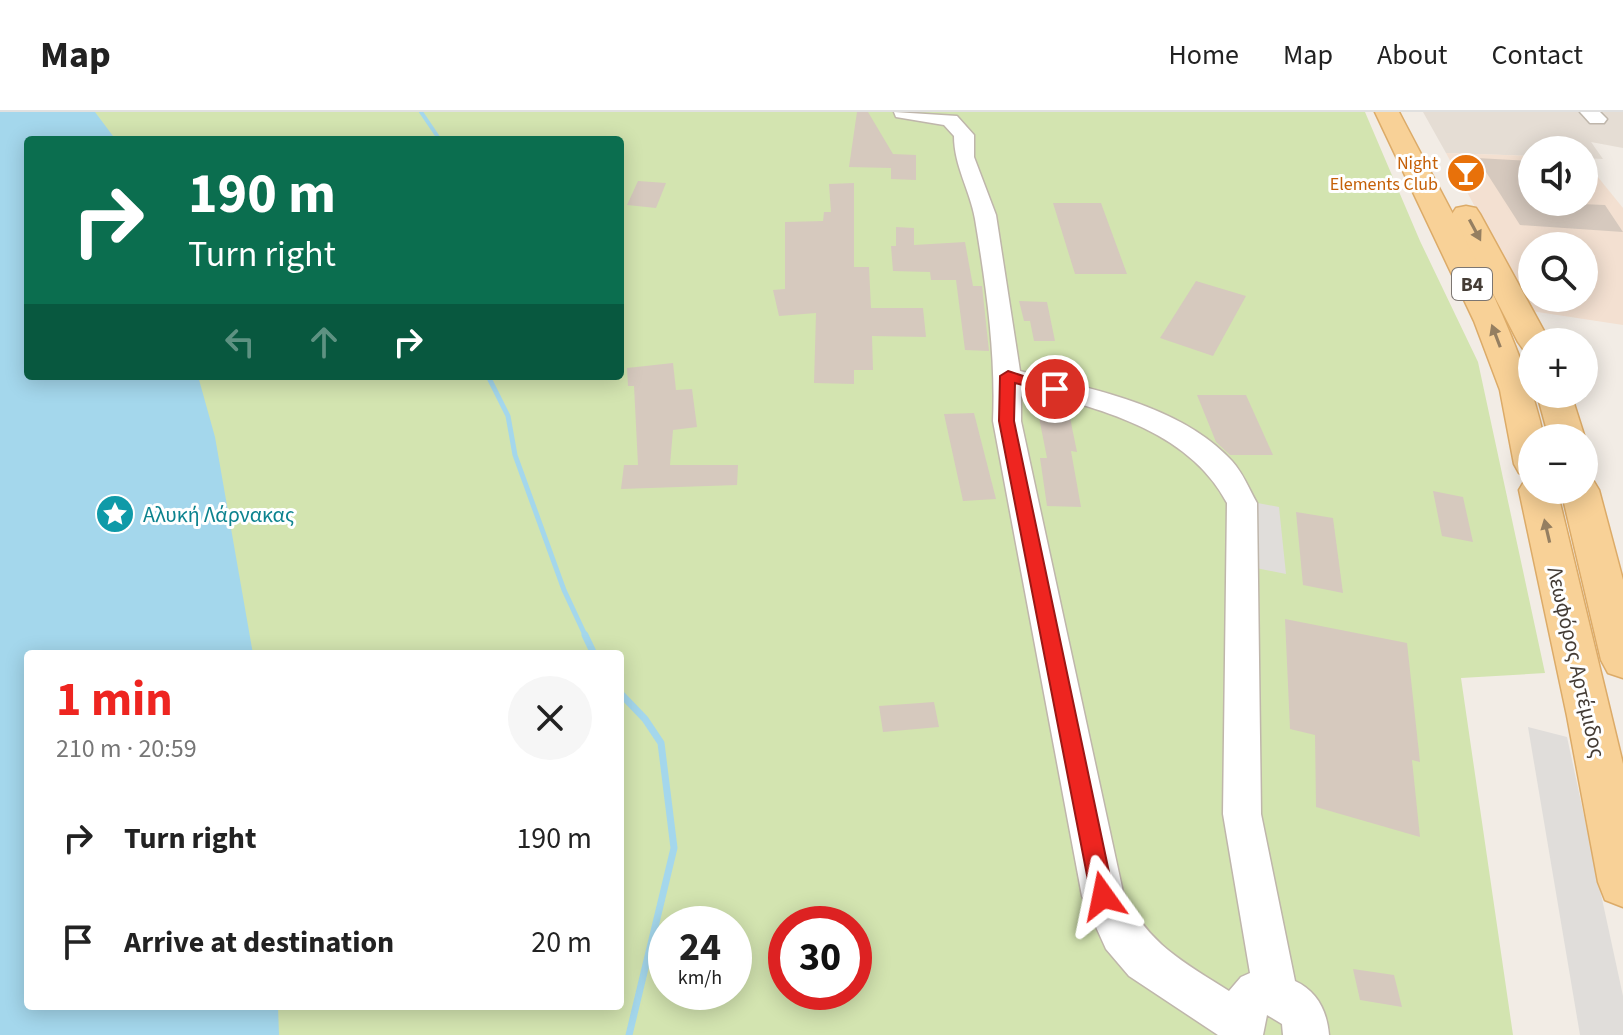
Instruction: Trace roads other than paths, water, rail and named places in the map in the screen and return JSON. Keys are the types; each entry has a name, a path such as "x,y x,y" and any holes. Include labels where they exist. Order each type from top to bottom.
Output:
{"main road":[{"name":"B4","path":"1387,112 1490,321 1517,390 1524,424"},
{"name":"B4","path":"1411,112 1527,328"},
{"name":"Λεωφόρος Αρτέμιδος","path":"1542,504 1607,720 1623,882"},
{"name":"Λεωφόρος Αρτέμιδος","path":"1584,504 1623,660"}],"street":[{"path":"903,113 936,115 950,120 964,135 964,157 985,215 1008,376 1007,421 1103,896 1121,934 1144,961 1247,1030"},
{"path":"1008,376 1102,402 1182,437 1221,467 1242,503 1242,814 1275,993"},
{"path":"1247,1030 1245,1006 1256,992 1275,993 1297,1005 1307,1024 1306,1035"}],"water":[{"name":"Αλυκή Λάρνακας","path":"0,112 95,112 113,136 24,136 24,380 199,380 215,437 252,650 24,650 24,1010 278,1010 279,1035 0,1035"}],"waterway":[{"path":"421,112 437,136"},
{"path":"490,380 508,416 515,455 564,590 586,637"},
{"path":"585,635 592,650"},
{"path":"624,697 645,719 661,743 674,848 629,1035"}],"place":[{"name":"Night Elements Club","path":"1466,173"},
{"name":"Αλυκή Λάρνακας","path":"115,514"}]}
